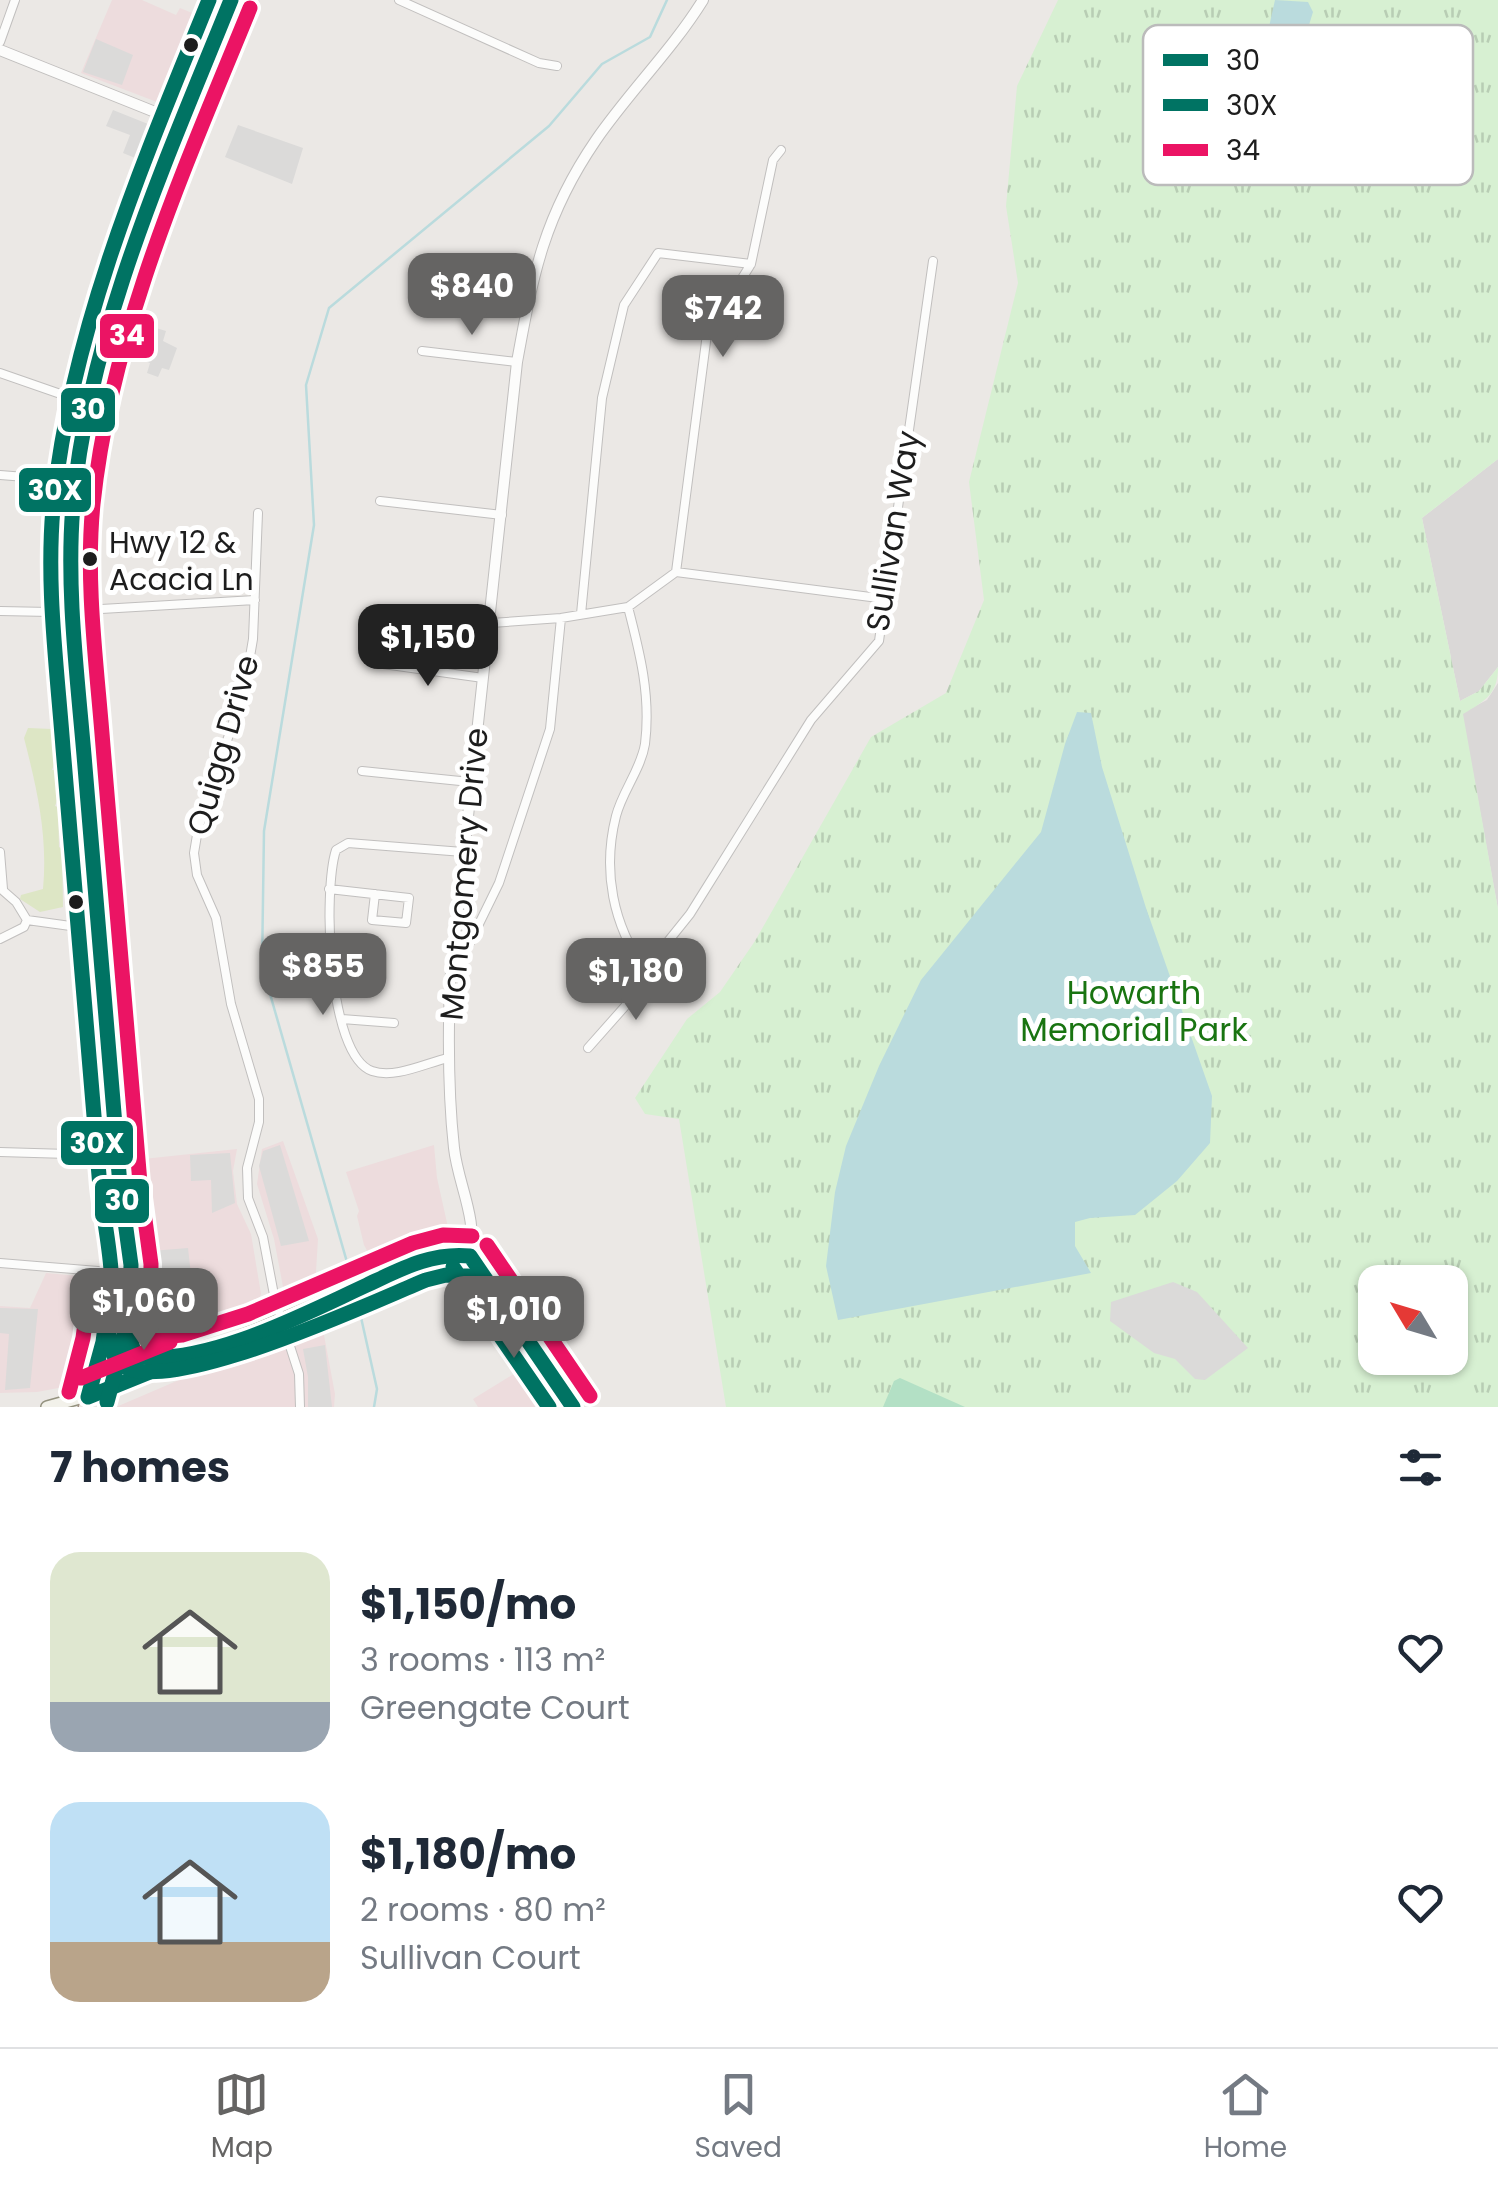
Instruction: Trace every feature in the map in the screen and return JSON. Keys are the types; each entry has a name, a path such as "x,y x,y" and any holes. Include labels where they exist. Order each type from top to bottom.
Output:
{"main road":[{"path":"192,1355 139,1356 131,1347 131,1266 121,1189 102,927 67,610 73,505 91,395 119,296 216,0"},
{"path":"87,1402 107,1315 110,1272 85,928 63,480 72,398 102,289 231,0"},
{"path":"85,928 102,927"},
{"path":"47,1407 87,1402 438,1255 470,1256 573,1407"},
{"path":"107,1407 128,1322"}],"street":[{"path":"0,42 15,0"},
{"path":"399,0 538,62 558,66"},
{"name":"Montgomery Drive","path":"470,1256 473,1236 455,1153 448,1058 450,983 517,362 533,274 559,203 596,140 702,0"},
{"path":"0,50 176,120"},
{"path":"676,572 707,334 751,264 773,160 781,150"},
{"path":"581,614 602,398 624,304 658,253 751,264"},
{"name":"Sullivan Way","path":"588,1048 627,1004 646,970 690,914 811,720 879,641 933,260"},
{"path":"422,351 517,362"},
{"path":"0,373 72,398"},
{"path":"0,475 63,480"},
{"path":"380,501 502,515"},
{"name":"Quigg Drive","path":"258,513 255,600 245,686 194,852 197,875 216,918 231,1004 259,1099 259,1122 246,1168 246,1188 262,1237 280,1320 299,1374 300,1407"},
{"path":"491,622 561,618 628,607 676,572 886,599"},
{"path":"0,612 255,600"},
{"path":"628,607 647,679 644,748 616,816 609,883 625,942 646,970"},
{"path":"450,983 499,882 550,730 561,618"},
{"path":"376,663 483,678"},
{"path":"362,771 470,782"},
{"path":"448,1058 394,1072 374,1072 357,1058 342,1019 330,960 330,889 336,850 348,843 463,852"},
{"path":"0,852 2,888 27,920 24,927 0,939"},
{"path":"330,889 375,894 409,898 406,924 372,920 375,894"},
{"path":"27,920 85,928"},
{"path":"342,1019 394,1024"},
{"path":"0,1152 102,1155"},
{"path":"0,1263 110,1272"}],"shaded area":[{"path":"112,0 142,0 176,15 180,8 197,15 163,100 157,102 81,73"},
{"path":"96,39 133,55 122,85 83,72"},
{"path":"113,110 153,126 140,160 123,153 130,135 106,126"},
{"path":"238,125 303,148 292,184 225,157"},
{"path":"123,324 153,335 156,328 166,331 163,341 177,348 169,370 162,368 158,377 147,373 150,363 114,348"},
{"path":"1498,459 1498,667 1479,691 1460,701 1422,518"},
{"path":"1498,683 1498,909 1462,713 1487,700"},
{"path":"283,1141 318,1239 315,1288 294,1298 284,1292 274,1239 257,1184 262,1149"},
{"path":"280,1145 309,1241 281,1246 259,1166 263,1151"},
{"path":"434,1145 449,1232 380,1261 370,1256 346,1172"},
{"path":"237,1149 233,1171 237,1204 251,1234 261,1294 257,1304 191,1333 143,1336 142,1255 134,1160"},
{"path":"230,1153 235,1203 212,1213 211,1180 191,1181 190,1155"},
{"path":"188,1248 194,1302 191,1332 146,1334 145,1258 151,1256 151,1251"},
{"path":"46,1273 102,1278 81,1377 69,1386 0,1393 0,1306 30,1308"},
{"path":"1173,1282 1197,1292 1248,1348 1205,1380 1195,1379 1175,1359 1154,1353 1110,1321 1111,1302"},
{"path":"0,1308 38,1309 30,1388 5,1390 9,1334 0,1333"},
{"path":"321,1319 334,1407 116,1407"},
{"path":"325,1345 332,1407 308,1407 303,1349"},
{"path":"522,1369 550,1407 478,1407 473,1399"}],"green space":[{"name":"Howarth Memorial Park","path":"1058,0 1498,0 1498,459 1422,518 1460,701 1479,691 1498,667 1496,684 1489,696 1463,714 1498,909 1498,1407 726,1407 679,1119 645,1114 635,1098 687,1019 720,992 755,941 871,737 946,693 984,600 969,482 1018,283 1006,206 1017,86"},
{"path":"28,728 52,729 52,770 58,798 55,806 62,849 63,907 40,912 20,899 21,895 43,889 44,869 40,813 24,738"},
{"path":"900,1378 965,1407 883,1407 894,1381"}],"water":[{"path":"1275,0 1308,2 1313,12 1309,25 1269,25"},
{"path":"1077,712 1091,713 1102,767 1146,908 1212,1096 1210,1143 1177,1181 1135,1215 1075,1222 1075,1246 1091,1273 838,1320 826,1266 835,1192 846,1146 921,980 1041,832"}],"pier":[{"path":"389,1261 400,1288 335,1313 324,1288"}],"waterway":[{"path":"353,1283 262,966 264,831 314,525 306,385 329,308 549,126 602,64 650,37 667,0"},
{"path":"356,1295 377,1389 374,1407"}],"transit line":[{"name":"30X","path":"209,0 136,182 94,307 63,433 54,498 51,592 55,655 100,1187 111,1270 109,1339 116,1360 137,1371 172,1370 265,1345 426,1280 446,1275 468,1276"},
{"name":"30","path":"231,0 157,184 113,311 95,375 73,505 73,630 120,1185 131,1265 129,1334 134,1352 140,1357 196,1353 256,1335 417,1263 470,1256"},
{"name":"34","path":"250,8 177,189 133,313 102,440 93,504 93,625 140,1183 151,1264 150,1338 182,1335 248,1314 413,1243 443,1235 472,1236"},
{"name":"34","path":"487,1245 590,1396"},
{"name":"30","path":"470,1256 573,1407"},
{"name":"30X","path":"453,1267 549,1407"},
{"name":"34","path":"69,1392 83,1338 90,1286"},
{"name":"30","path":"88,1397 103,1342 110,1289"},
{"name":"30X","path":"107,1402 122,1347 130,1292"},
{"name":"34","path":"81,1378 170,1342"},
{"name":"30","path":"88,1397 177,1361"}],"place":[{"name":"Hwy 12 & Acacia Ln","path":"90,559"}]}
